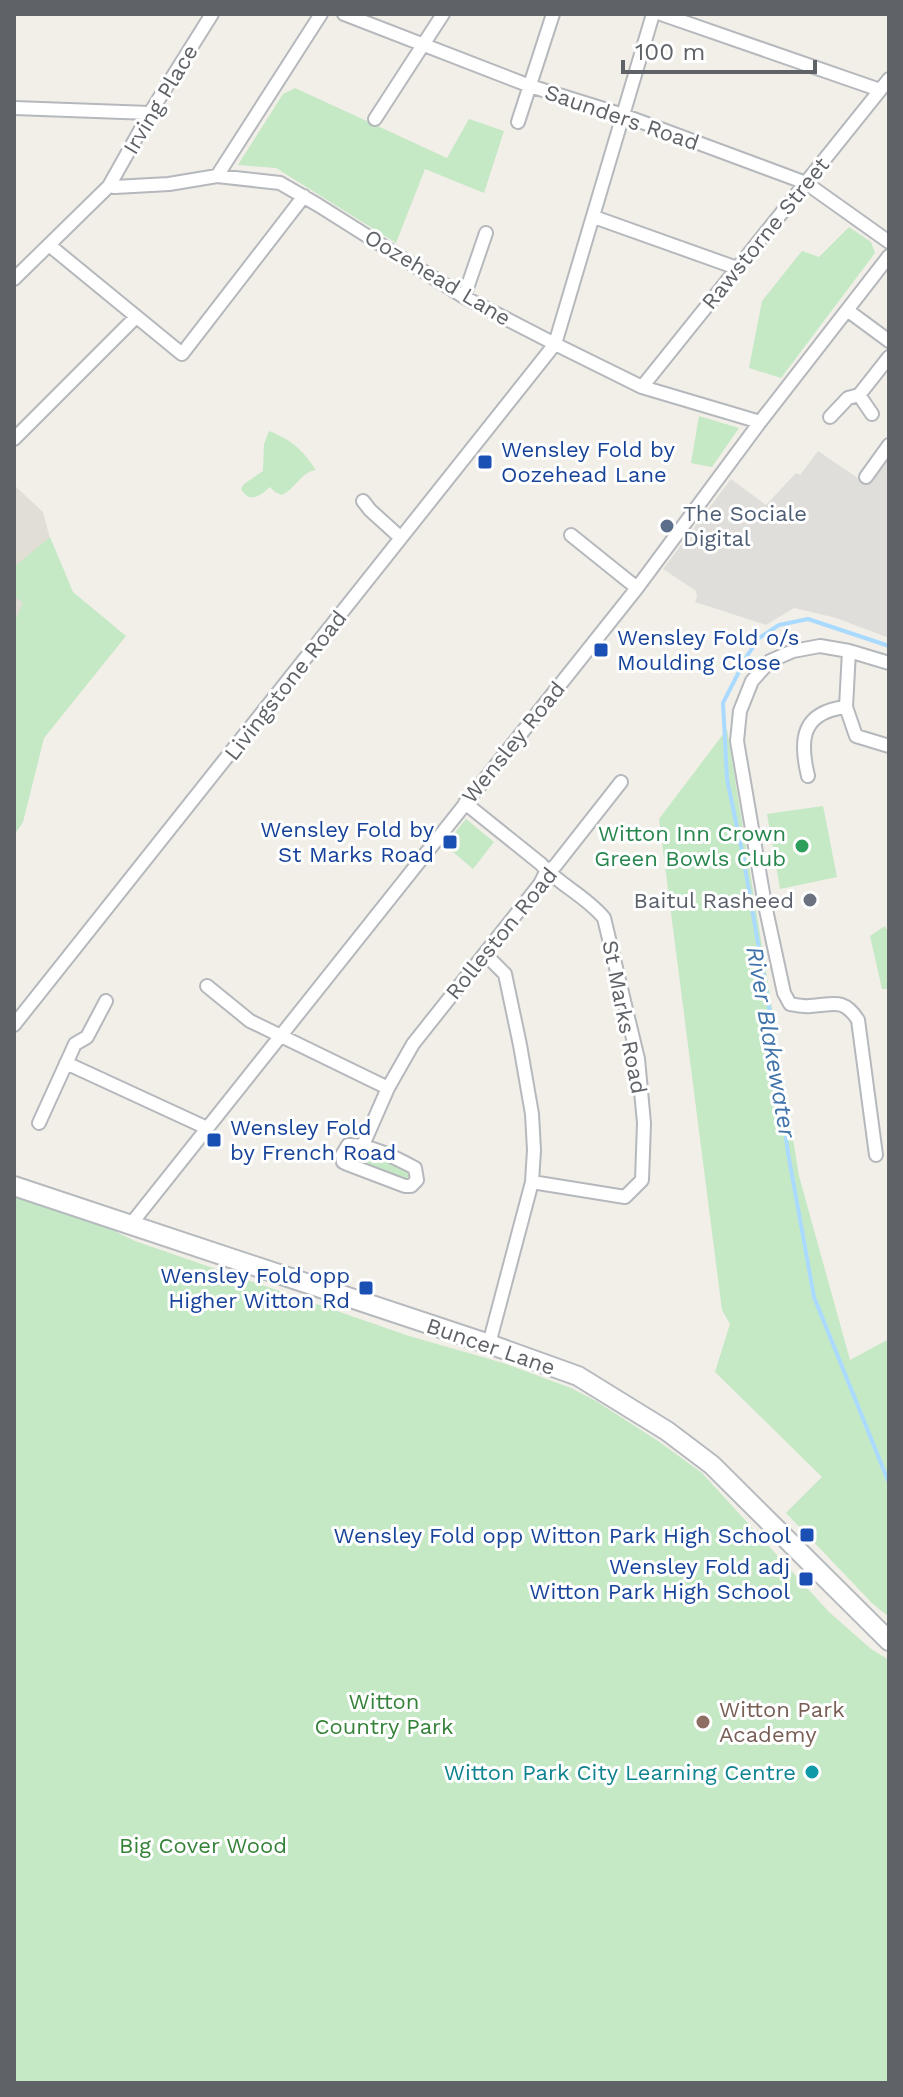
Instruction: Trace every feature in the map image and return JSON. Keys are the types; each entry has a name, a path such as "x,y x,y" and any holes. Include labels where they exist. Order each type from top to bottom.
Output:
{"main road":[{"name":"Buncer Lane","path":"14,1186 578,1376 667,1431 712,1465 889,1641"}],"street":[{"name":"Irving Place","path":"14,279 109,186 212,14"},
{"path":"217,176 321,14"},
{"name":"Saunders Road","path":"344,14 530,86 623,115 806,183 889,242"},
{"path":"375,119 443,14"},
{"path":"518,122 553,14"},
{"path":"555,344 653,14"},
{"path":"661,14 880,90"},
{"name":"Rawstorne Street","path":"642,387 889,79"},
{"path":"14,108 150,113"},
{"name":"Oozehead Lane","path":"109,186 169,184 217,176 280,183 464,297 555,344 642,387 760,422"},
{"path":"49,245 182,354 304,196"},
{"path":"594,217 737,268"},
{"path":"464,297 486,233"},
{"name":"Wensley Road","path":"131,1224 637,588 889,256"},
{"path":"847,310 889,341"},
{"path":"14,439 136,317"},
{"name":"Livingstone Road","path":"14,1025 555,344"},
{"path":"830,417 848,398 859,395 889,357"},
{"path":"859,395 872,414"},
{"path":"866,477 889,445"},
{"path":"363,501 401,538"},
{"path":"571,535 637,588"},
{"path":"876,1155 858,1020 851,1010 833,1002 808,1007 790,1004 784,993 765,905 737,741 740,711 752,681 770,661 793,651 820,646 889,663"},
{"path":"849,651 846,707 856,736 889,746"},
{"path":"808,776 803,756 807,726 818,714 846,707"},
{"name":"Rolleston Road","path":"363,1145 388,1088 413,1044 540,884 546,872 555,866 621,782"},
{"name":"St Marks Road","path":"465,803 604,918 638,1059 644,1123 642,1180 625,1197 532,1182"},
{"path":"485,954 505,974 532,1114 532,1182 489,1344"},
{"path":"207,986 250,1021 388,1088"},
{"path":"39,1123 75,1044 87,1037 106,1001"},
{"path":"66,1063 207,1128"},
{"name":"Rolleston Road","path":"348,1145 363,1145 415,1168 415,1184 405,1186 343,1162 343,1152 348,1145"}],"shaded area":[{"path":"818,451 868,485 889,459 889,638 836,618 794,608 766,625 695,602 696,591 663,569 731,479 766,505 796,473 800,475"},
{"path":"14,485 43,512 64,592 23,822 14,835"}],"green space":[{"path":"295,88 447,158 469,119 504,131 484,193 425,169 396,243 276,168 238,165 283,94"},
{"path":"849,227 871,242 875,253 781,378 749,368 762,301 802,251 819,257"},
{"path":"699,416 739,428 712,467 691,463"},
{"path":"269,431 296,446 316,470 306,474 282,495 270,487 259,496 251,497 241,489 263,471 264,444"},
{"path":"50,537 73,592 126,636 44,738 23,822 14,835 14,623 23,603 14,596 14,567"},
{"path":"727,729 799,1176 850,1360 887,1340 889,1333 889,1617 786,1513 822,1477 715,1372 730,1324 722,1310 659,819"},
{"name":"Witton Inn Crown Green Bowls Club","path":"823,806 837,877 780,889 767,814"},
{"path":"466,819 494,842 473,869 445,845"},
{"path":"885,926 889,934 889,989 882,989 870,936"},
{"path":"355,1148 411,1171 411,1177 407,1182 346,1161 345,1153"},
{"name":"Witton Country Park","path":"14,1186 34,1192 135,1241 409,1336 503,1363 571,1388 596,1401 702,1473 829,1612 871,1649 889,1660 889,2083 14,2083"}],"waterway":[{"name":"River Blakewater","path":"889,646 808,619 779,625 759,638 723,703 727,779 769,1007 788,1153 814,1297 889,1483"}],"place":[{"name":"Wensley Fold by Oozehead Lane","path":"485,462"},
{"name":"The Sociale Digital","path":"667,526"},
{"name":"Wensley Fold o/s Moulding Close","path":"601,650"},
{"name":"Wensley Fold by St Marks Road","path":"450,842"},
{"name":"Witton Inn Crown Green Bowls Club","path":"802,846"},
{"name":"Baitul Rasheed","path":"810,900"},
{"name":"Wensley Fold by French Road","path":"214,1140"},
{"name":"Wensley Fold opp Higher Witton Rd","path":"366,1288"},
{"name":"Wensley Fold opp Witton Park High School","path":"807,1535"},
{"name":"Wensley Fold adj Witton Park High School","path":"806,1579"},
{"name":"Witton Park Academy","path":"703,1722"},
{"name":"Witton Park City Learning Centre","path":"812,1772"}],"park label":[{"name":"Big Cover Wood","path":"203,1845"}]}
